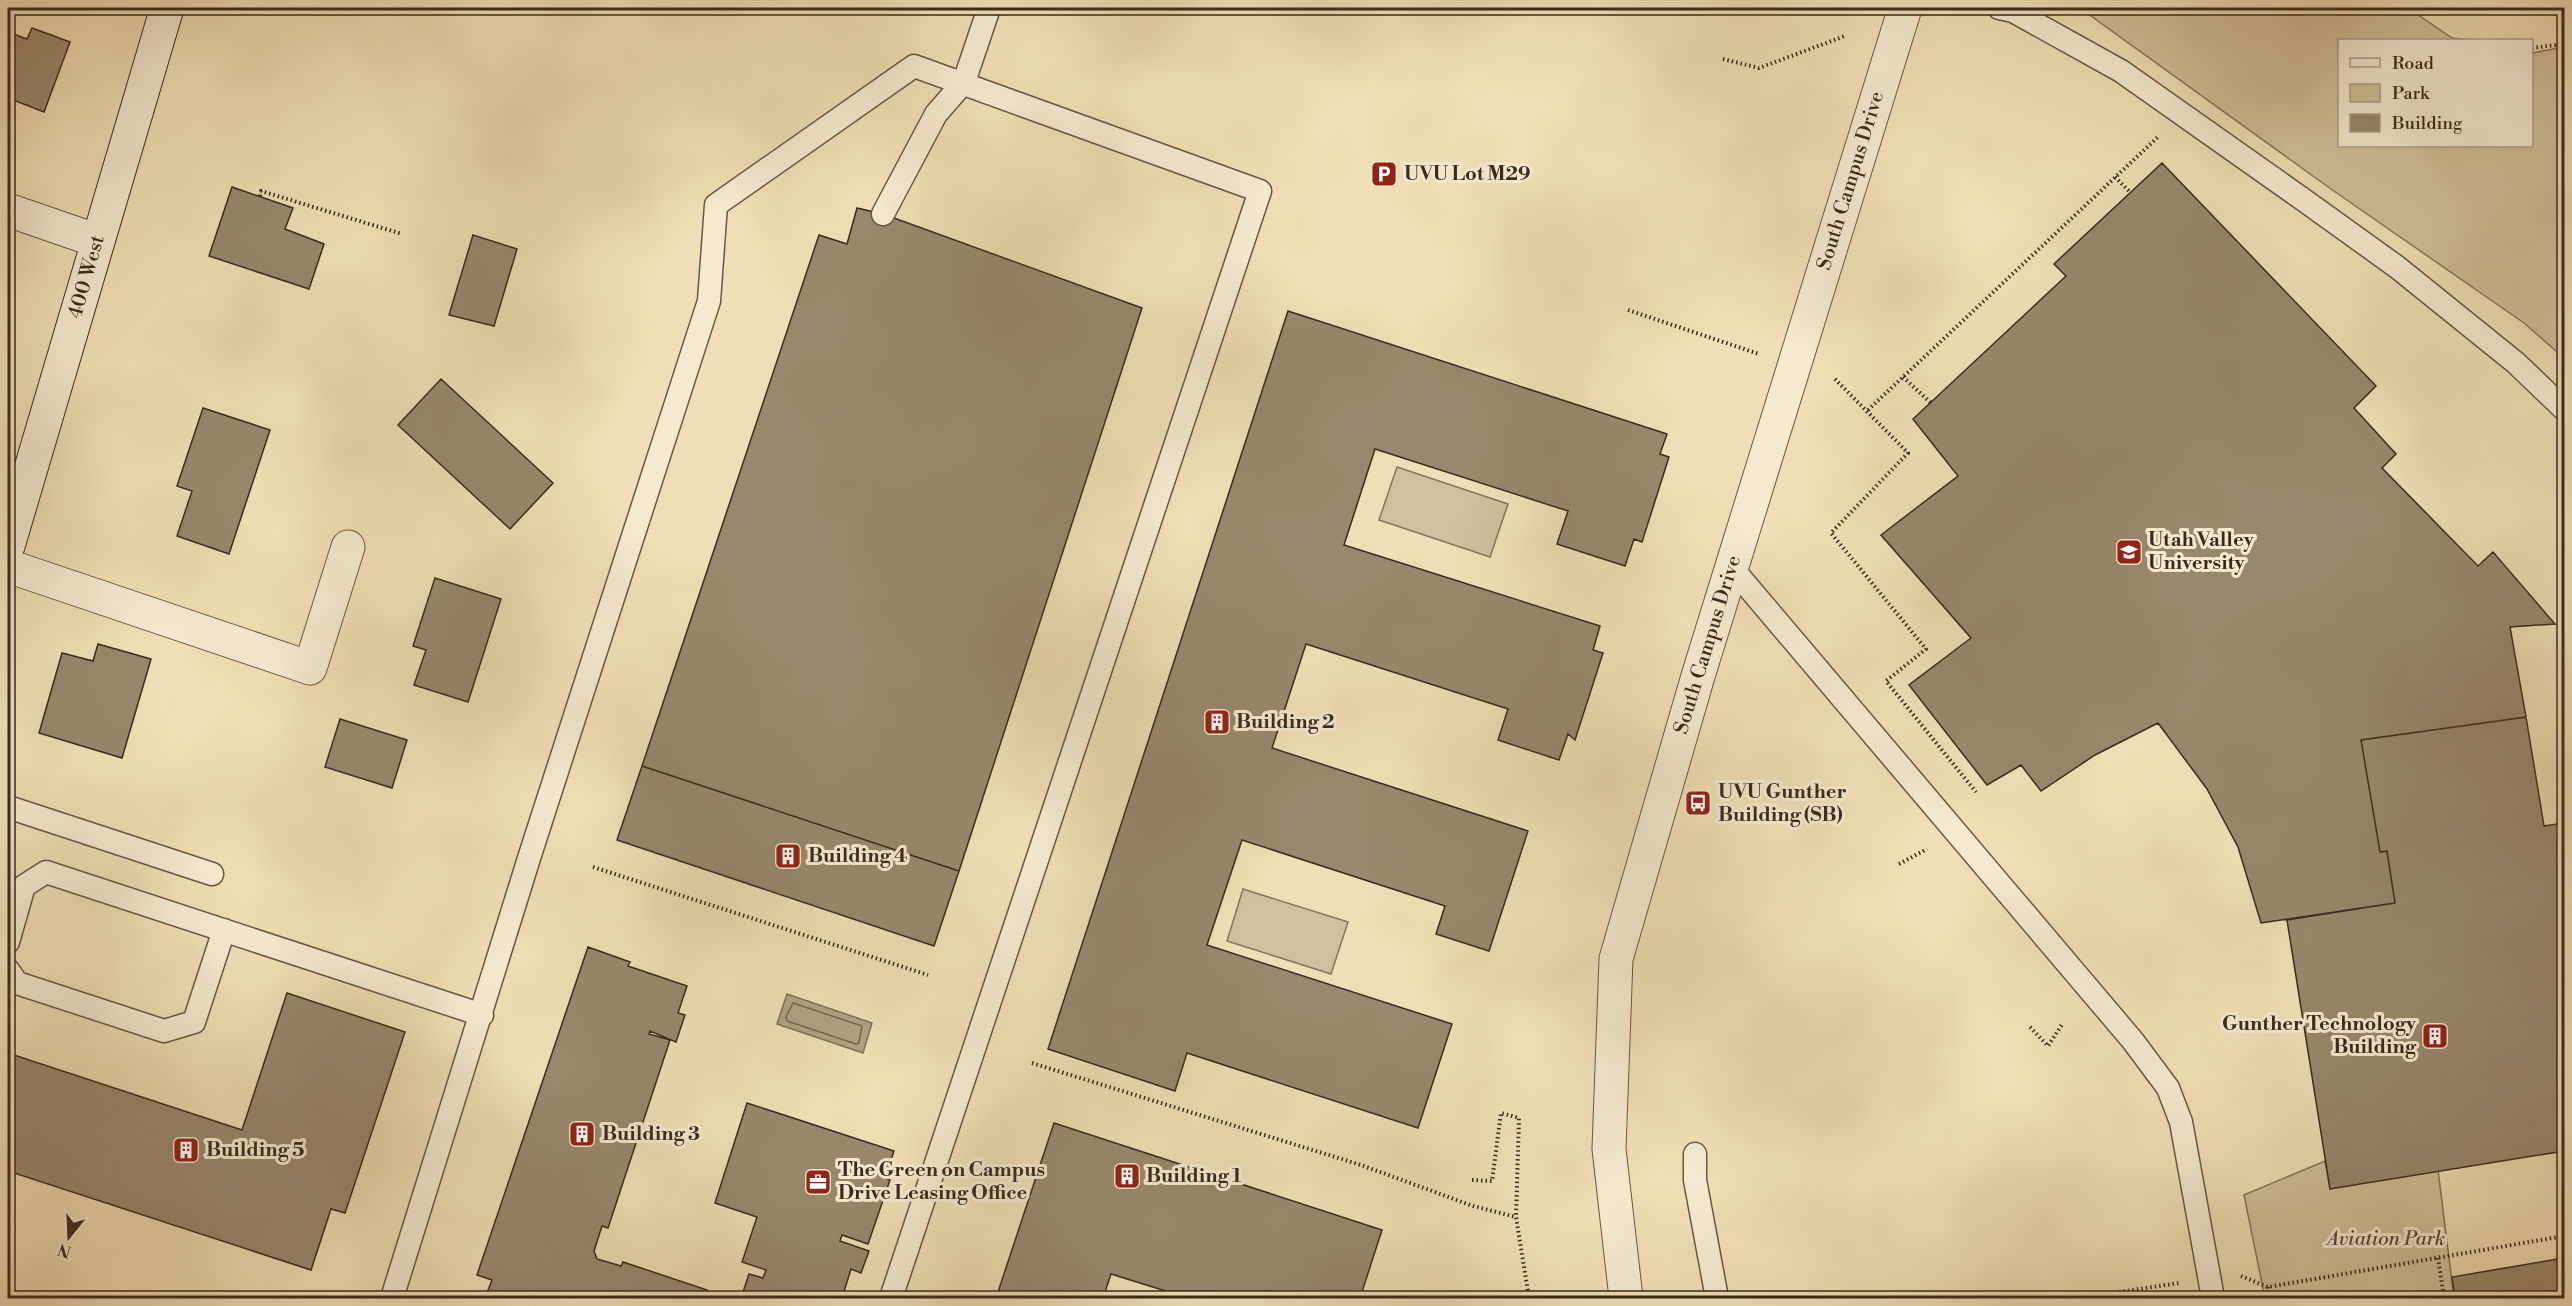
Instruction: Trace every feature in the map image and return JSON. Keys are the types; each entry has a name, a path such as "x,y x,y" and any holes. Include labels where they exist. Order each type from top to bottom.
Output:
{"street":[{"name":"400 West","path":"8,546 167,8"},
{"name":"South Campus Drive","path":"1626,1299 1610,1149 1616,959 1732,568 1905,8"},
{"path":"8,210 98,241"},
{"path":"8,566 310,668 348,547"}],"lane":[{"path":"884,214 936,114 964,82 989,8"},
{"path":"1999,8 2013,11 2121,71 2301,198 2397,267 2516,363 2565,409"},
{"path":"392,1299 530,855 709,301 716,204 914,66 964,82 1260,191 891,1299"},
{"path":"1732,568 2133,1041 2168,1088 2181,1122 2213,1299"},
{"path":"8,807 212,874"},
{"path":"8,942 24,886 46,872 482,1015"},
{"path":"8,970 17,983 164,1031 194,1022 224,930"},
{"path":"1695,1154 1695,1180 1717,1299"}],"path":[{"path":"1723,59 1759,69 1845,36"},
{"path":"2533,48 2565,44"},
{"path":"1868,410 2158,137"},
{"path":"2115,177 2130,192"},
{"path":"260,196 261,191 402,234"},
{"path":"1628,310 1759,354"},
{"path":"1903,377 1931,403"},
{"path":"1835,379 1908,453 1831,533 1926,649 1886,681 1976,792"},
{"path":"1899,864 1936,844"},
{"path":"594,867 928,975"},
{"path":"2030,1027 2048,1046 2063,1023"},
{"path":"1032,1063 1361,1165 1473,1206 1516,1216"},
{"path":"1472,1180 1492,1181 1501,1113 1520,1118 1516,1216 1528,1299"},
{"path":"2238,1275 2268,1287 2565,1236"},
{"path":"2438,1257 2444,1299"},
{"path":"2079,1299 2184,1282"},
{"path":"2268,1287 2270,1299"}],"green space":[{"path":"2080,8 2408,8 2452,38 2462,39 2338,39 2338,147 2533,147 2533,53 2564,47 2564,358 2524,323 2331,189"},
{"path":"1397,467 1508,504 1490,557 1379,520"},
{"path":"1243,889 1348,922 1331,974 1227,941"},
{"name":"Aviation Park","path":"2325,1161 2330,1189 2438,1170 2454,1298 2265,1298 2244,1195"}],"water":[{"path":"787,994 872,1023 863,1053 777,1024"}],"building":[{"path":"32,28 70,42 44,112 8,98 8,32 27,39"},
{"path":"2162,163 2376,386 2354,408 2396,454 2382,468 2478,566 2493,552 2555,624 2510,627 2526,717 2361,740 2380,852 2387,851 2395,903 2261,923 2238,847 2207,789 2158,723 2095,755 2041,791 2021,765 1987,785 1909,685 1971,638 1881,535 1958,476 1913,419 2066,276 2054,264"},
{"path":"232,187 293,208 285,229 324,244 309,289 209,256"},
{"path":"857,208 883,214 1142,308 959,871 642,766 819,235 847,244"},
{"path":"473,235 517,249 494,326 449,315"},
{"name":"Building 2","path":"1288,311 1667,434 1660,454 1669,457 1642,542 1634,539 1625,566 1557,544 1568,511 1375,449 1344,545 1600,626 1593,650 1603,653 1575,740 1568,734 1559,760 1498,740 1508,709 1306,644 1272,748 1528,831 1489,951 1436,934 1445,906 1242,840 1207,945 1452,1024 1418,1128 1187,1053 1175,1091 1048,1049"},
{"path":"441,379 553,483 510,529 398,425"},
{"path":"203,408 270,430 229,554 177,536 192,491 177,486"},
{"path":"435,578 501,599 468,702 414,685 426,650 413,646"},
{"path":"98,644 151,659 122,758 39,733 62,653 93,661"},
{"name":"Gunther Technology Building","path":"2526,717 2544,826 2564,823 2564,1151 2330,1189 2287,920 2395,903 2387,851 2380,852 2361,740"},
{"path":"340,719 407,740 392,788 325,767"},
{"name":"Building 4","path":"642,766 959,871 934,946 617,840"},
{"name":"Building 3","path":"588,947 630,962 628,966 687,986 678,1013 685,1015 676,1042 650,1031 649,1034 670,1040 608,1228 602,1226 594,1251 597,1259 621,1266 623,1262 707,1290 705,1296 713,1298 485,1298 492,1280 477,1275"},
{"name":"Building 5","path":"287,993 405,1032 345,1213 331,1209 311,1270 8,1171 8,1053 242,1130"},
{"name":"Building 3","path":"747,1103 894,1151 885,1178 890,1180 868,1244 842,1235 840,1241 869,1251 861,1273 851,1269 842,1298 741,1298 749,1274 763,1278 766,1270 742,1262 757,1217 715,1203"},
{"name":"Building 1","path":"1054,1123 1382,1230 1360,1298 1188,1298 1111,1274 1103,1298 996,1298"},
{"path":"2564,1258 2564,1298 2455,1298 2452,1277"}],"place":[{"name":"UVU Lot M29","path":"1384,174"},
{"name":"Utah Valley University","path":"2129,552"},
{"name":"Building 2","path":"1217,722"},
{"name":"UVU Gunther Building (SB)","path":"1698,803"},
{"name":"Building 4","path":"788,856"},
{"name":"Gunther Technology Building","path":"2435,1036"},
{"name":"Building 3","path":"582,1134"},
{"name":"Building 5","path":"186,1150"},
{"name":"Building 1","path":"1127,1176"},
{"name":"The Green on Campus Drive Leasing Office","path":"818,1182"}]}
